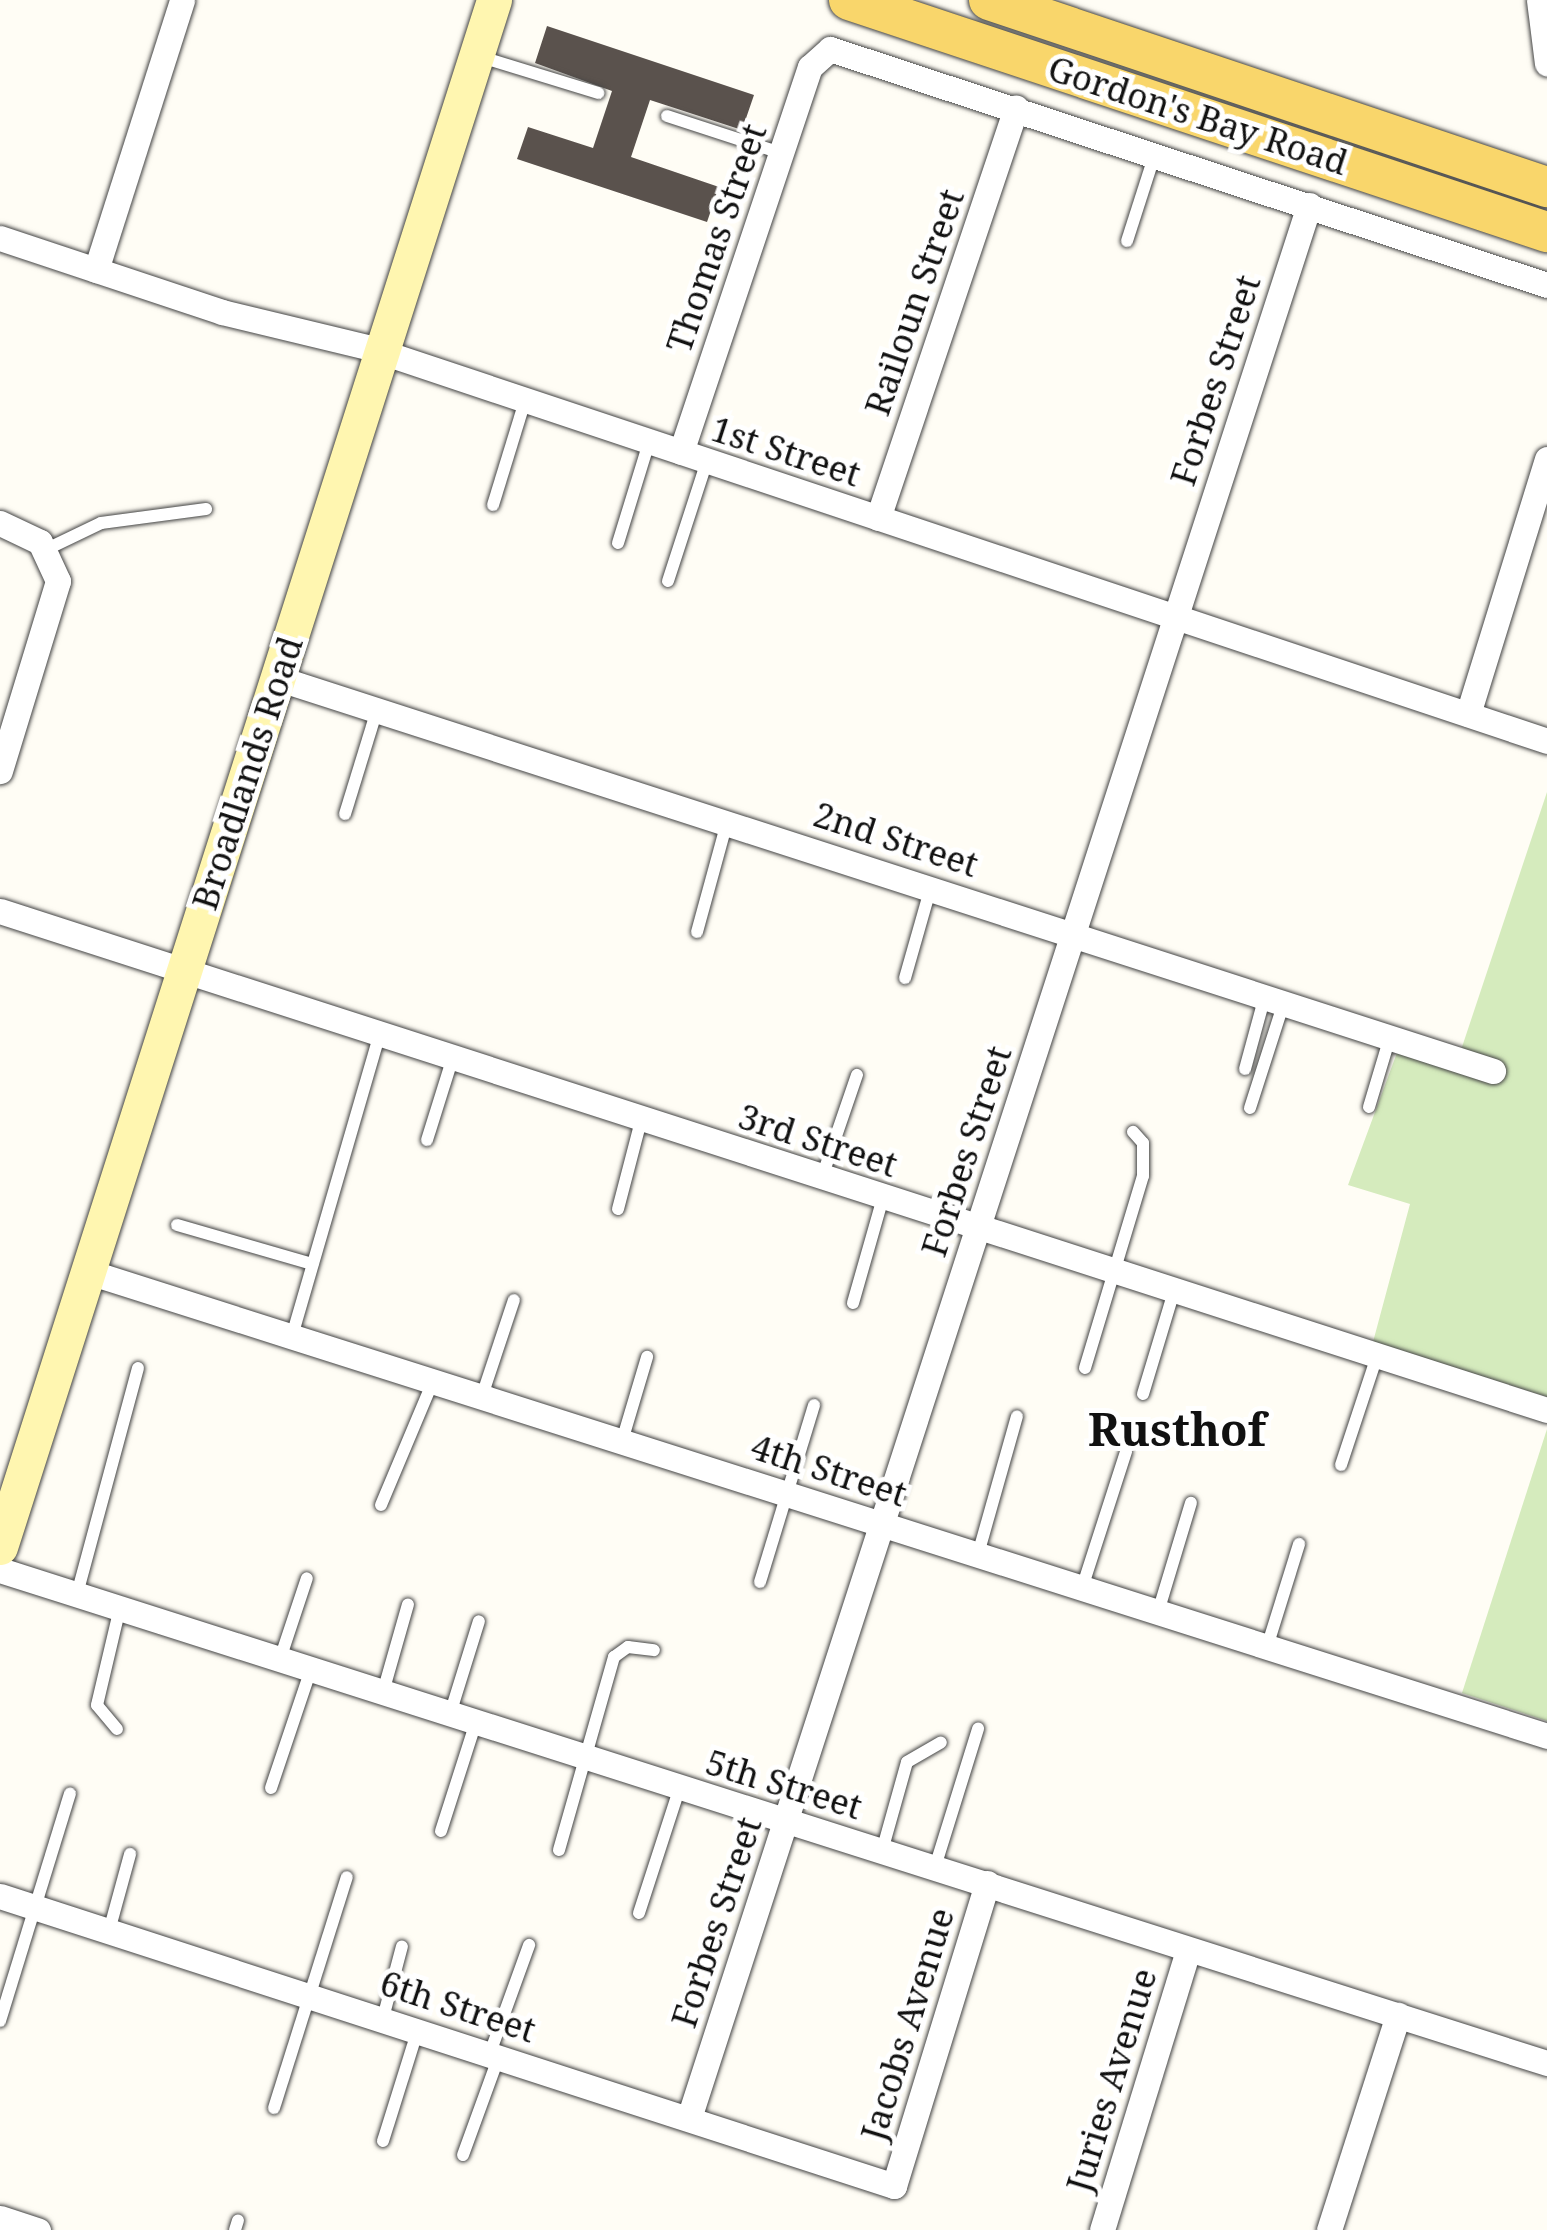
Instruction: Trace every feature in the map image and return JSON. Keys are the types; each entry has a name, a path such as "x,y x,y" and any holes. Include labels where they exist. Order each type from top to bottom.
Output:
{"main road":[{"name":"Broadlands Road","path":"0,1547 494,0"},
{"name":"Gordon's Bay Road","path":"848,0 1547,232"},
{"name":"Gordon's Bay Road","path":"989,0 1547,187"}],"street":[{"path":"96,270 182,0"},
{"path":"1539,0 1546,56"},
{"name":"Thomas Street","path":"681,452 781,153 824,51 1016,108"},
{"path":"1016,108 1547,285"},
{"name":"Railoun Street","path":"878,518 1016,108"},
{"name":"Forbes Street","path":"689,2118 1308,206"},
{"name":"1st Street","path":"0,238 96,270 381,352 1547,740"},
{"path":"1468,714 1547,459"},
{"path":"0,523 47,549 57,593 0,771"},
{"name":"2nd Street","path":"277,678 1073,932 1493,1071"},
{"name":"3rd Street","path":"0,911 379,1037 1547,1410"},
{"name":"4th Street","path":"89,1272 1547,1736"},
{"name":"5th Street","path":"0,1570 1547,2063"},
{"name":"Jacobs Avenue","path":"894,2186 987,1883"},
{"name":"6th Street","path":"0,1896 894,2186"},
{"name":"Juries Avenue","path":"1102,2230 1188,1950"},
{"path":"1329,2230 1398,2015"},
{"path":"0,2218 38,2230"}],"lane":[{"path":"476,56 598,93"},
{"path":"667,116 781,153"},
{"path":"1126,241 1155,154"},
{"path":"493,504 525,401"},
{"path":"618,542 649,442"},
{"path":"668,582 707,461"},
{"path":"47,549 101,524 206,509"},
{"path":"346,814 378,710"},
{"path":"697,932 728,822"},
{"path":"905,978 931,887"},
{"path":"1246,1069 1275,999"},
{"path":"1250,1108 1275,999"},
{"path":"292,1336 379,1037"},
{"path":"1369,1107 1390,1037"},
{"path":"427,1140 452,1060"},
{"path":"822,1178 856,1075"},
{"path":"618,1208 641,1120"},
{"path":"1086,1368 1143,1176 1143,1144 1133,1132"},
{"path":"854,1303 883,1198"},
{"path":"177,1225 312,1264"},
{"path":"1143,1394 1174,1291"},
{"path":"482,1396 514,1300"},
{"path":"1341,1465 1376,1356"},
{"path":"622,1441 647,1357"},
{"path":"78,1594 138,1368"},
{"path":"382,1506 433,1381"},
{"path":"760,1582 814,1405"},
{"path":"978,1554 1017,1416"},
{"path":"1082,1588 1126,1452"},
{"path":"1158,1612 1191,1503"},
{"path":"1268,1647 1299,1544"},
{"path":"280,1659 307,1578"},
{"path":"383,1692 408,1604"},
{"path":"117,1728 96,1705 120,1608"},
{"path":"450,1714 479,1620"},
{"path":"559,1850 614,1657 628,1646 654,1650"},
{"path":"272,1788 310,1669"},
{"path":"441,1831 476,1722"},
{"path":"935,1867 978,1729"},
{"path":"882,1851 908,1762 940,1742"},
{"path":"638,1913 680,1788"},
{"path":"0,2021 32,1906 70,1794"},
{"path":"109,1931 130,1854"},
{"path":"274,2108 347,1877"},
{"path":"463,2155 529,1944"},
{"path":"383,2018 402,1946"},
{"path":"383,2141 418,2029"}],"green space":[{"path":"1547,792 1547,1397 1373,1342 1410,1204 1348,1185 1398,1050 1455,1068"},
{"path":"1547,1429 1547,1721 1462,1693"}],"building":[{"path":"547,26 754,95 742,130 650,100 631,157 719,187 707,222 517,159 528,127 593,148 612,91 535,63"}],"district":[{"name":"Rusthof","path":"1177,1429"}]}
